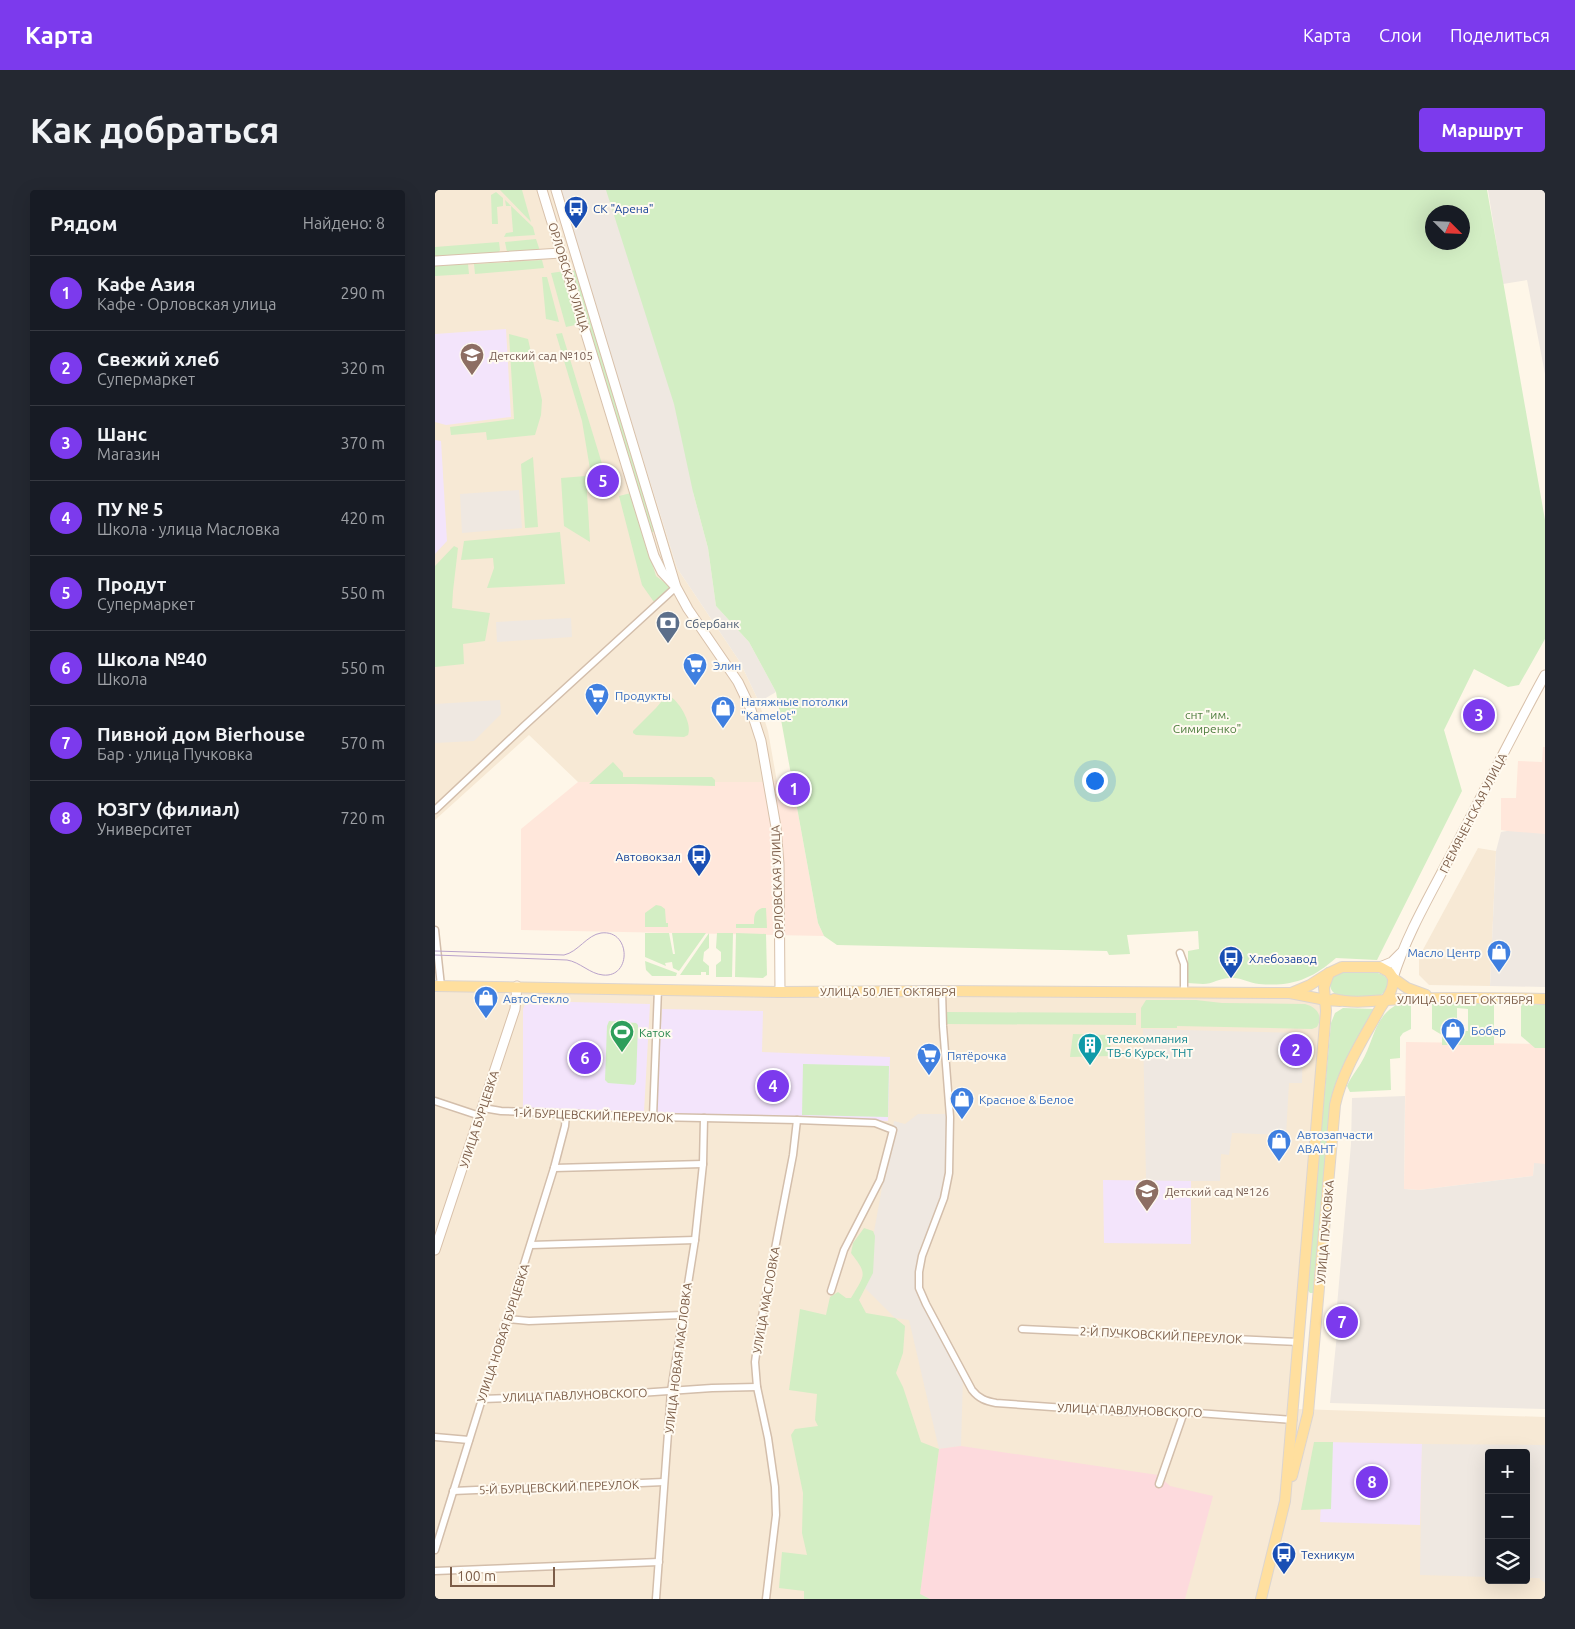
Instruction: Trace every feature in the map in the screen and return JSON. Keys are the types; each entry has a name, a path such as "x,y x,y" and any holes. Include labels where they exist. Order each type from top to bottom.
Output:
{"main road":[{"path":"1290,993 1310,985 1329,972 1342,967 1379,967 1389,972 1393,978 1415,992 1442,998"},
{"name":"УЛИЦА ПУЧКОВКА","path":"1285,1501 1323,1061 1325,987 1329,972"},
{"name":"УЛИЦА ПУЧКОВКА","path":"1261,1599 1308,1413 1337,1096 1349,1068 1385,1001 1393,990 1393,978"},
{"name":"УЛИЦА 50 ЛЕТ ОКТЯБРЯ","path":"438,986 779,992 1290,993 1340,1001 1442,998 1545,999"},
{"path":"1325,987 1329,996 1340,1001"},
{"path":"1303,1299 1319,1300"}],"street":[{"name":"ОРЛОВСКАЯ УЛИЦА","path":"542,190 654,556 662,572 676,588 688,609 738,682 750,707 761,741 776,827 779,864 779,992"},
{"name":"ОРЛОВСКАЯ УЛИЦА","path":"556,190 676,588"},
{"path":"435,261 561,253 574,249"},
{"path":"435,810 676,588"},
{"name":"ГРЕМЯЧЕНСКАЯ УЛИЦА","path":"1393,978 1402,951 1545,675"},
{"path":"435,930 438,986"},
{"path":"1379,967 1392,962 1402,951"},
{"path":"1180,953 1184,964 1185,992"},
{"name":"УЛИЦА БУРЦЕВКА","path":"435,1250 515,1009 517,986"},
{"path":"653,1117 658,989"},
{"name":"УЛИЦА ПАВЛУНОВСКОГО","path":"942,991 950,1117 949,1173 944,1198 922,1256 919,1288 978,1397 986,1402 1123,1412 1184,1412 1281,1418 1305,1429"},
{"name":"1-Й БУРЦЕВСКИЙ ПЕРЕУЛОК","path":"435,1101 482,1112 875,1123 893,1130 880,1180 844,1250 831,1292"},
{"name":"УЛИЦА НОВАЯ БУРЦЕВКА","path":"435,1550 531,1245 554,1168 565,1126 566,1114"},
{"name":"УЛИЦА НОВАЯ МАСЛОВКА","path":"656,1599 671,1391 695,1240 703,1164 704,1118"},
{"name":"УЛИЦА МАСЛОВКА","path":"766,1599 775,1515 775,1487 768,1438 757,1388 755,1362 793,1155 797,1120"},
{"path":"554,1168 703,1164"},
{"path":"531,1245 695,1240"},
{"path":"507,1319 529,1320 682,1315"},
{"name":"2-Й ПУЧКОВСКИЙ ПЕРЕУЛОК","path":"1022,1329 1299,1342"},
{"name":"УЛИЦА ПАВЛУНОВСКОГО","path":"482,1398 625,1394 712,1388 757,1388"},
{"path":"1159,1484 1184,1412"},
{"path":"435,1437 469,1440"},
{"name":"5-Й БУРЦЕВСКИЙ ПЕРЕУЛОК","path":"453,1491 664,1482"},
{"path":"435,1571 659,1562"}],"shaded area":[{"path":"435,190 559,190 677,568 740,662 759,702 768,731 777,782 578,782 529,735 435,820"},
{"path":"559,190 610,190 696,434 693,492 708,548 716,606 749,642 776,692 759,702 740,662 677,568"},
{"path":"1488,190 1545,190 1545,374 1527,280 1503,284"},
{"name":"Детский сад №105","path":"506,329 511,417 446,425 435,422 435,334"},
{"path":"435,440 441,441 447,541 435,554"},
{"path":"519,490 522,528 462,533 460,494"},
{"path":"571,618 572,637 497,642 496,622"},
{"path":"500,700 501,714 474,741 435,743 435,704"},
{"path":"1543,747 1545,747 1545,834 1509,833 1501,830 1501,798 1516,798 1518,761 1542,762"},
{"path":"792,780 818,923 824,936 521,930 521,829 578,782 777,782"},
{"path":"1501,832 1545,834 1545,987 1490,986 1496,851"},
{"path":"1478,848 1496,851 1490,986 1429,985 1419,975 1419,957"},
{"path":"435,986 1290,993 1326,1000 1297,1409 1545,1417 1545,1599 435,1599"},
{"path":"526,1002 650,1004 644,1112 523,1108 523,1009"},
{"path":"662,1009 763,1011 762,1052 890,1057 888,1121 656,1115"},
{"path":"1143,1029 1303,1033 1302,1083 1289,1083 1286,1135 1232,1133 1229,1155 1221,1154 1220,1181 1146,1181"},
{"path":"1406,1042 1545,1044 1545,1164 1534,1164 1533,1176 1419,1190 1404,1189"},
{"path":"1405,1096 1404,1189 1419,1190 1533,1176 1534,1163 1545,1164 1545,1409 1330,1403 1351,1144 1352,1098"},
{"path":"918,1114 946,1114 946,1175 936,1214 920,1249 917,1291 963,1378 961,1446 939,1449 909,1320 895,1318 864,1287 894,1121 905,1124"},
{"name":"Детский сад №126","path":"1103,1180 1191,1181 1191,1244 1104,1243"},
{"path":"1324,1442 1422,1444 1420,1525 1320,1522"},
{"path":"1422,1444 1545,1445 1545,1583 1539,1578 1530,1578 1530,1449 1485,1449 1485,1577 1420,1575"},
{"path":"961,1446 1158,1475 1170,1486 1213,1496 1185,1599 930,1599 920,1594 939,1449"}],"green space":[{"path":"500,190 522,190 531,222"},
{"name":"снт \"им. Симиренко\"","path":"606,190 1487,190 1545,520 1545,639 1519,685 1508,687 1474,669 1444,730 1462,791 1377,960 1336,958 1310,976 1292,983 1271,985 1228,978 1201,984 1188,983 1188,951 1199,949 1198,931 1127,935 1130,954 1109,955 1107,951 837,945 824,936 818,923 776,692 749,642 716,606 708,548 693,492 674,404"},
{"path":"496,192 503,198 503,206 497,207 498,224 492,224 491,195"},
{"path":"505,200 533,227 535,235 504,237 506,233 513,232 511,206 506,206"},
{"path":"536,239 540,251 507,252 505,242"},
{"path":"499,242 500,250 498,254 435,256 435,247"},
{"path":"542,260 544,268 475,274 474,264"},
{"path":"468,264 469,274 435,276 435,266"},
{"path":"574,270 655,531 653,532 651,532 572,273"},
{"path":"565,271 580,324 566,327 551,273"},
{"path":"542,277 547,277 559,322 546,319"},
{"path":"562,333 603,467 590,469 582,421 556,334"},
{"path":"509,334 528,339 542,400 541,415 535,435 487,440 486,432 451,435 450,427 514,419"},
{"path":"533,457 538,527 525,528 521,464"},
{"path":"586,476 590,542 564,526 561,478"},
{"path":"631,493 656,576 670,587 654,602 642,585 619,496"},
{"path":"560,532 565,584 487,588 494,568 493,558 461,560 464,541"},
{"path":"454,546 458,548 452,608 490,613 485,641 463,644 464,664 435,667 435,566"},
{"path":"667,695 680,706 688,725 688,735 684,737 636,735 633,733 633,731"},
{"path":"613,762 623,773 623,777 712,777 715,780 715,786 589,784"},
{"path":"656,905 665,909 668,927 645,927 645,913"},
{"path":"762,908 766,908 767,928 736,928 736,924 754,924 755,914"},
{"path":"645,933 669,933 673,954 675,954 672,933 706,933 679,971 673,968 672,962 665,963 666,966 645,957"},
{"path":"709,933 709,948 704,952 703,961 709,966 709,975 706,975 706,972 701,972 701,975 680,975"},
{"path":"717,933 733,933 732,977 716,977 716,965 721,961 721,952 716,948"},
{"path":"736,933 766,934 767,975 763,978 735,977"},
{"path":"645,961 677,973 676,976 652,976 646,970"},
{"path":"1341,971 1378,973 1387,980 1386,991 1378,997 1336,995 1330,988 1330,982"},
{"path":"1146,1000 1305,1004 1313,1007 1318,1012 1320,1019 1317,1027 1312,1029 1177,1026 1177,1028 1141,1028 1141,1008"},
{"path":"1400,1003 1411,1003 1411,1029 1400,1037 1400,1058 1390,1059 1391,1090 1350,1092 1347,1086 1366,1054 1379,1022 1391,1008"},
{"path":"1432,1003 1494,1004 1494,1045 1442,1045 1442,1035 1432,1029","holes":["1457,1008 1468,1009 1468,1031 1457,1031"]},
{"path":"1521,1004 1545,1005 1545,1048 1535,1048 1521,1036"},
{"path":"1343,1008 1375,1009 1341,1076 1314,1293 1310,1293 1307,1289 1331,1023 1335,1013"},
{"path":"946,1012 1136,1013 1136,1025 945,1024"},
{"name":"Каток","path":"609,1021 636,1023 638,1025 636,1082 634,1085 608,1083 605,1080 607,1026"},
{"path":"1073,1034 1111,1035 1110,1056 1070,1057"},
{"path":"803,1064 889,1066 888,1117 802,1115"},
{"path":"864,1228 873,1231 875,1236 873,1273 859,1300 866,1313 895,1318 905,1326 903,1353 896,1373 903,1387 921,1442 939,1449 920,1594 930,1599 804,1599 804,1591 779,1588 782,1552 807,1555 802,1533 803,1493 791,1435 795,1429 818,1426 815,1420 817,1394 789,1390 800,1309 826,1315 830,1297 838,1292 846,1298 851,1298 863,1275 860,1266 851,1253 853,1243"},
{"path":"1314,1442 1333,1442 1331,1509 1301,1510"}],"tram line":[{"path":"435,951 564,955 574,951 596,934 601,933 611,934 618,938 624,954 623,962 619,969 612,974 603,975 594,973 567,960 435,955"}],"place":[{"name":"СК \"Арена\"","path":"576,229"},
{"name":"Детский сад №105","path":"472,376"},
{"name":"Продут","path":"603,481"},
{"name":"Сбербанк","path":"668,644"},
{"name":"Элин","path":"695,686"},
{"name":"Шанс","path":"1479,715"},
{"name":"Продукты","path":"597,716"},
{"name":"Натяжные потолки \"Kamelot\"","path":"723,729"},
{"name":"Кафе Азия","path":"794,789"},
{"name":"Автовокзал","path":"699,877"},
{"name":"Масло Центр","path":"1499,973"},
{"name":"Хлебозавод","path":"1231,979"},
{"name":"АвтоСтекло","path":"486,1019"},
{"name":"Свежий хлеб","path":"1296,1050"},
{"name":"Бобер","path":"1453,1051"},
{"name":"Каток","path":"622,1053"},
{"name":"Школа №40","path":"585,1058"},
{"name":"телекомпания ТВ-6 Курск, ТНТ","path":"1090,1066"},
{"name":"Пятёрочка","path":"929,1076"},
{"name":"ПУ № 5","path":"773,1086"},
{"name":"Красное & Белое","path":"962,1120"},
{"name":"Автозапчасти АВАНТ","path":"1279,1162"},
{"name":"Детский сад №126","path":"1147,1212"},
{"name":"Пивной дом Bierhouse","path":"1342,1322"},
{"name":"ЮЗГУ (филиал)","path":"1372,1482"},
{"name":"Техникум","path":"1284,1575"}]}
